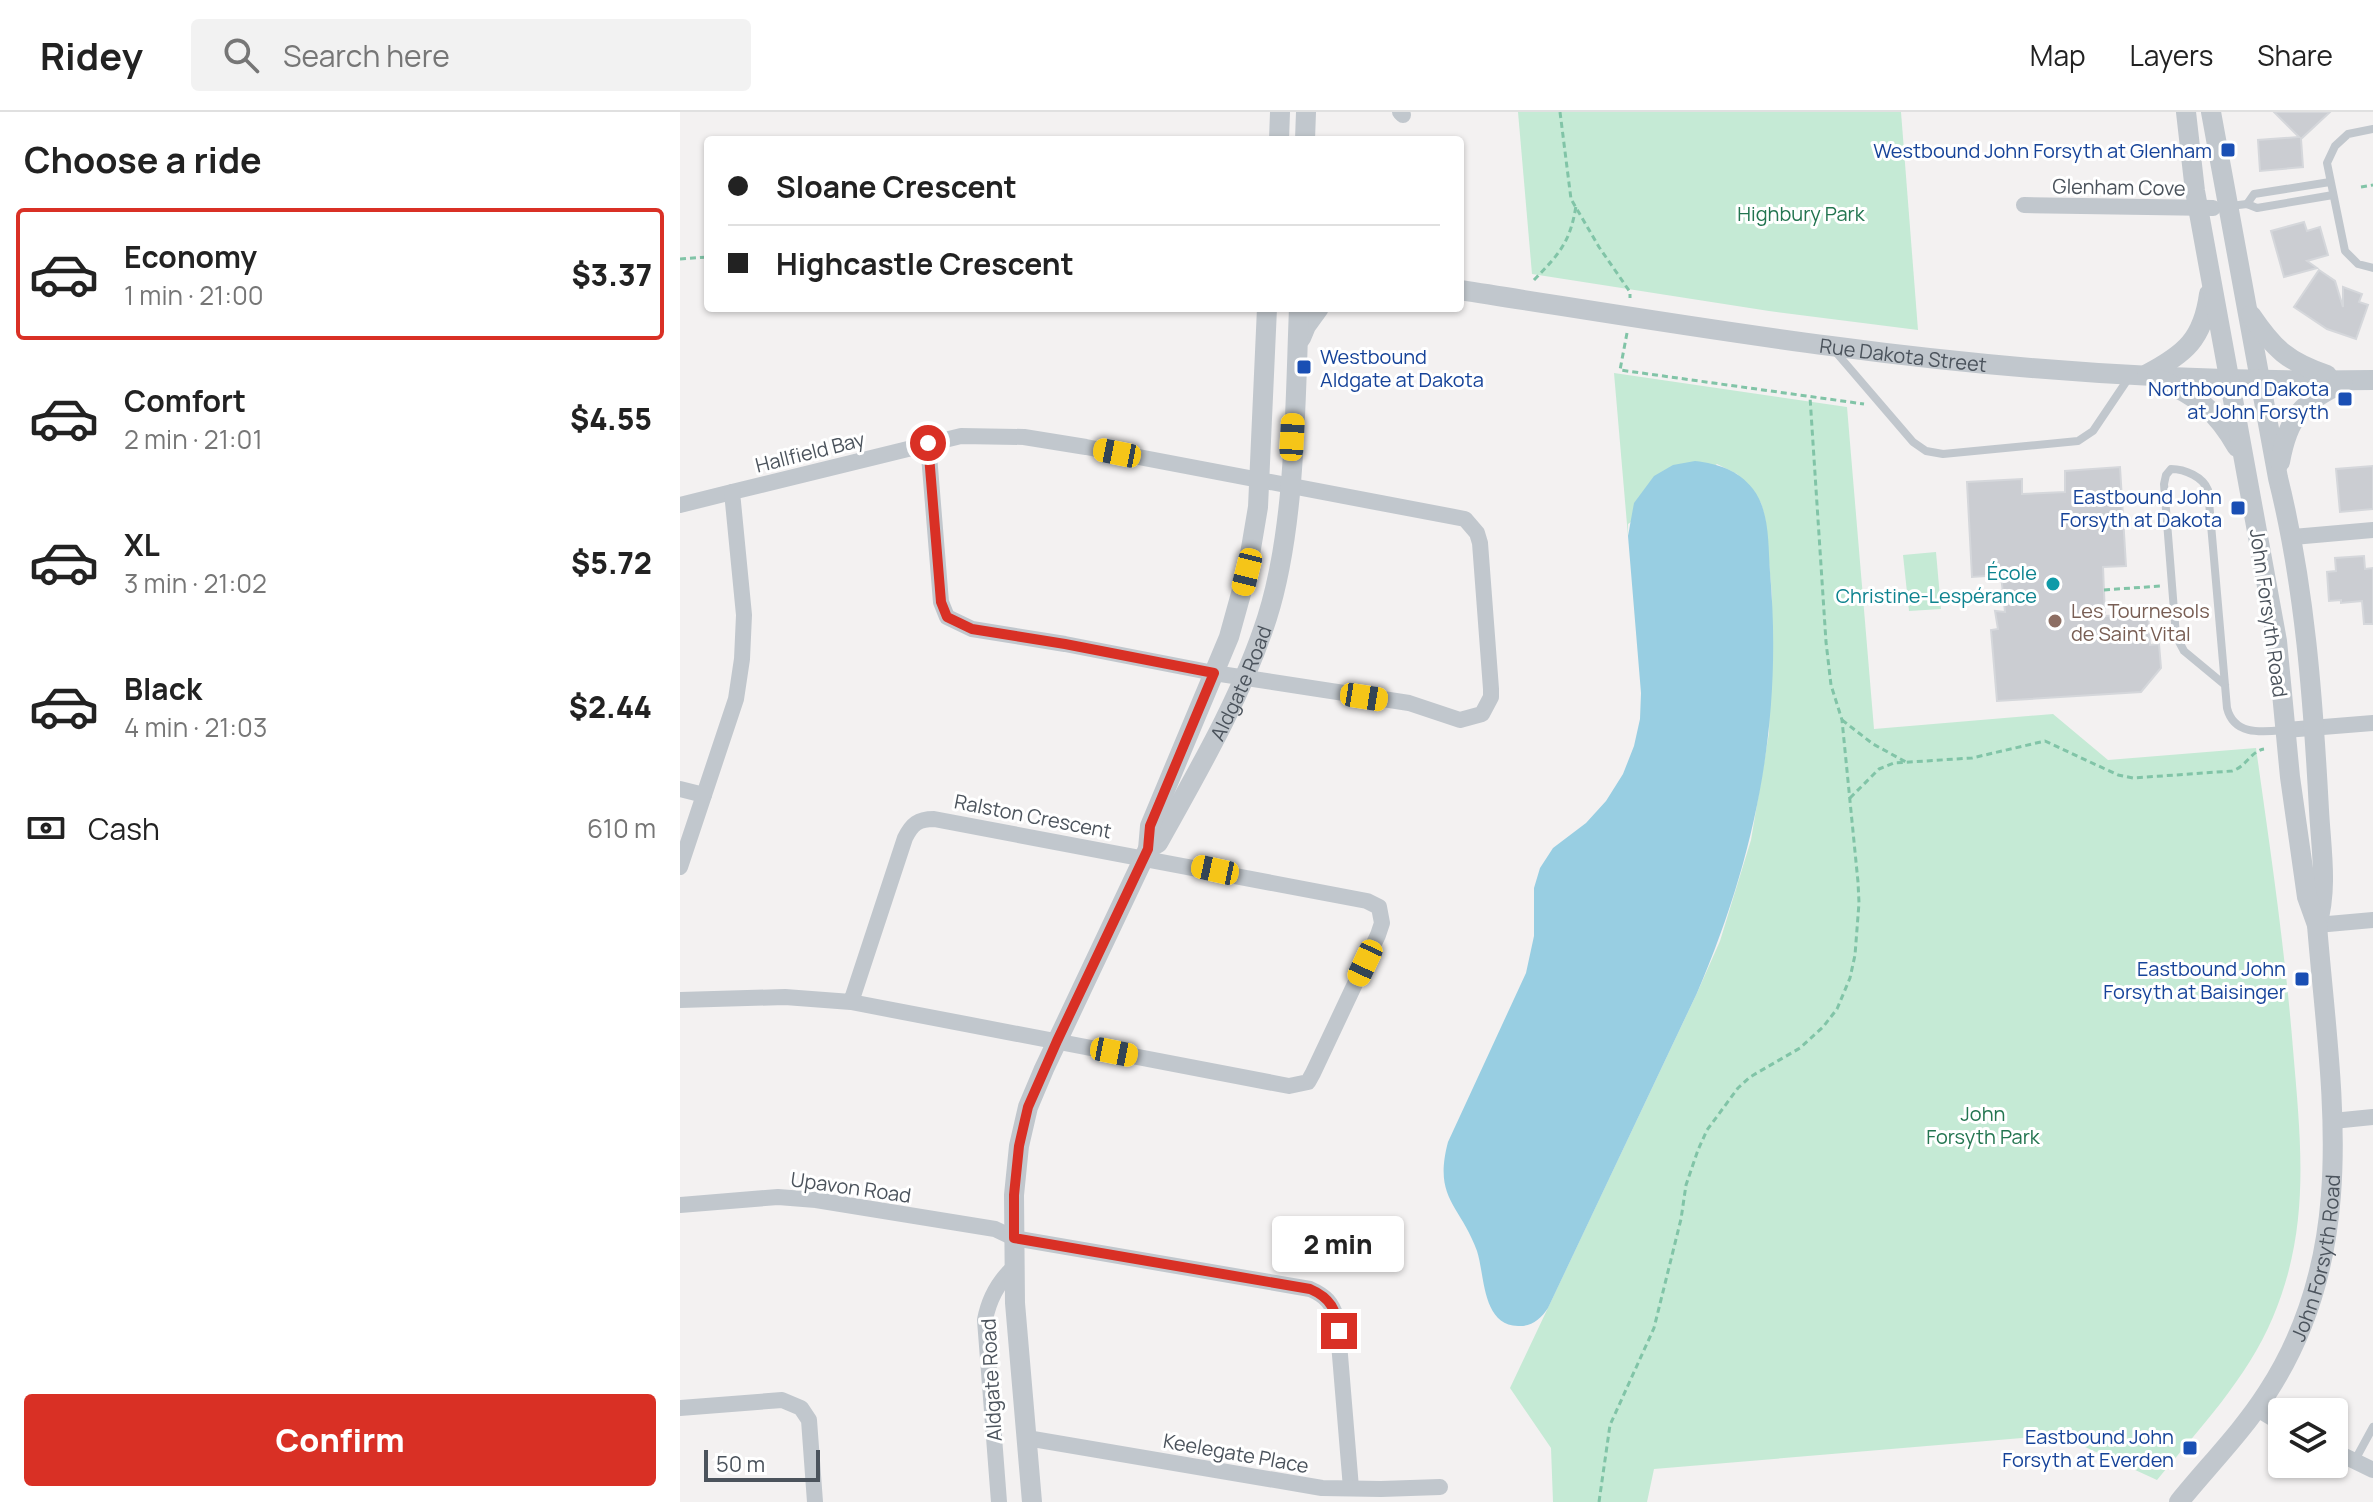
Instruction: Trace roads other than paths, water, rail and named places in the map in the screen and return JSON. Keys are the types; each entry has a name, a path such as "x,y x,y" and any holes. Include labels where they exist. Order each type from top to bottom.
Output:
{"street":[{"path":"1279,136 1280,112"},
{"path":"1305,136 1306,112"},
{"name":"John Forsyth Road","path":"2179,1502 2257,1409 2289,1355 2316,1288 2325,1254 2332,1196 2333,1121 2317,925 2307,897 2285,730 2277,641 2211,278 2222,207 2186,112"},
{"name":"John Forsyth Road","path":"2211,112 2222,207 2246,307 2278,478 2293,537 2314,728 2323,895 2317,925"},
{"name":"Glenham Cove","path":"2024,205 2222,207"},
{"path":"2139,374 2182,353 2195,339 2202,324 2211,278"},
{"name":"Rue Dakota Street","path":"1464,291 1831,346 1982,363 2229,379 2351,380"},
{"path":"2246,307 2283,355 2306,368 2351,380 2373,380"},
{"name":"Aldgate Road","path":"1032,1502 1014,1267 1014,1195 1019,1146 1028,1107 1146,853 1150,826 1229,675 1257,646 1275,590 1282,557 1274,483 1267,312"},
{"name":"Aldgate Road","path":"1146,853 1158,843 1165,831 1229,675 1229,637 1254,541 1274,483 1297,349 1299,312"},
{"path":"1297,349 1306,326 1316,312"},
{"path":"2139,374 2187,392 2209,407 2223,423 2244,460"},
{"path":"2278,478 2284,439 2291,421 2302,407 2318,396 2351,380"},
{"name":"Hallfield Bay","path":"680,505 961,436 1024,437 1457,516 1472,525 1480,543 1491,697 1482,714 1460,720 1409,703 1229,675"},
{"path":"928,443 941,602 947,617 972,629 1229,675"},
{"path":"680,867 736,699 742,659 744,615 732,492"},
{"name":"John Forsyth Road","path":"2293,537 2373,530"},
{"path":"2285,730 2373,723"},
{"path":"680,789 704,795"},
{"name":"Ralston Crescent","path":"851,1002 905,838 911,826 921,819 1146,853"},
{"path":"680,1000 773,997 851,1002 1289,1086 1308,1082 1378,935 1382,923 1379,907 1367,901 1146,853"},
{"path":"2317,925 2373,920"},
{"path":"2333,1121 2373,1117"},
{"name":"Upavon Road","path":"680,1205 778,1197 816,1200 995,1229 1014,1238 1310,1289 1333,1306 1339,1331 1351,1488"},
{"name":"Aldgate Road","path":"999,1502 985,1320 988,1304 1001,1280 1014,1267"},
{"path":"680,1408 782,1400 801,1408 809,1420 815,1502"},
{"path":"2257,1409 2268,1416"},
{"name":"Keelegate Place","path":"1027,1438 1322,1488 1440,1487"},
{"path":"2348,1459 2373,1470"}],"lane":[{"path":"2373,129 2348,134 2335,146 2327,163 2345,251 2358,264 2373,268"},
{"path":"2222,207 2254,194 2330,182"},
{"path":"2222,207 2257,208 2333,195"},
{"path":"1831,346 1919,447 1943,454 2078,441 2093,431 2139,374"},
{"path":"2225,685 2184,651 2178,642 2164,484 2168,471 2176,468 2201,479 2208,490 2228,713 2238,726 2253,731 2285,730"},
{"path":"2354,1462 2373,1427"}],"water":[{"path":"1695,461 1727,469 1747,482 1763,507 1767,529 1773,627 1772,681 1768,735 1749,839 1718,942 1697,993 1548,1308 1531,1324 1506,1324 1491,1308 1477,1251 1446,1189 1444,1161 1448,1142 1526,973 1534,936 1534,888 1540,868 1553,848 1586,823 1606,801 1623,774 1634,746 1640,719 1641,693 1628,536 1634,503 1654,476 1673,465"}],"place":[{"name":"Westbound John Forsyth at Glenham","path":"2228,150"},
{"name":"Westbound Aldgate at Dakota","path":"1304,367"},
{"name":"Northbound Dakota at John Forsyth","path":"2345,399"},
{"name":"Eastbound John Forsyth at Dakota","path":"2238,508"},
{"name":"École Christine-Lespérance","path":"2053,584"},
{"name":"Les Tournesols de Saint Vital","path":"2055,621"},
{"name":"Eastbound John Forsyth at Baisinger","path":"2302,979"},
{"name":"Eastbound John Forsyth at Everden","path":"2190,1448"}],"park label":[{"name":"Highbury Park","path":"1801,213"},
{"name":"John Forsyth Park","path":"1983,1124"}]}
